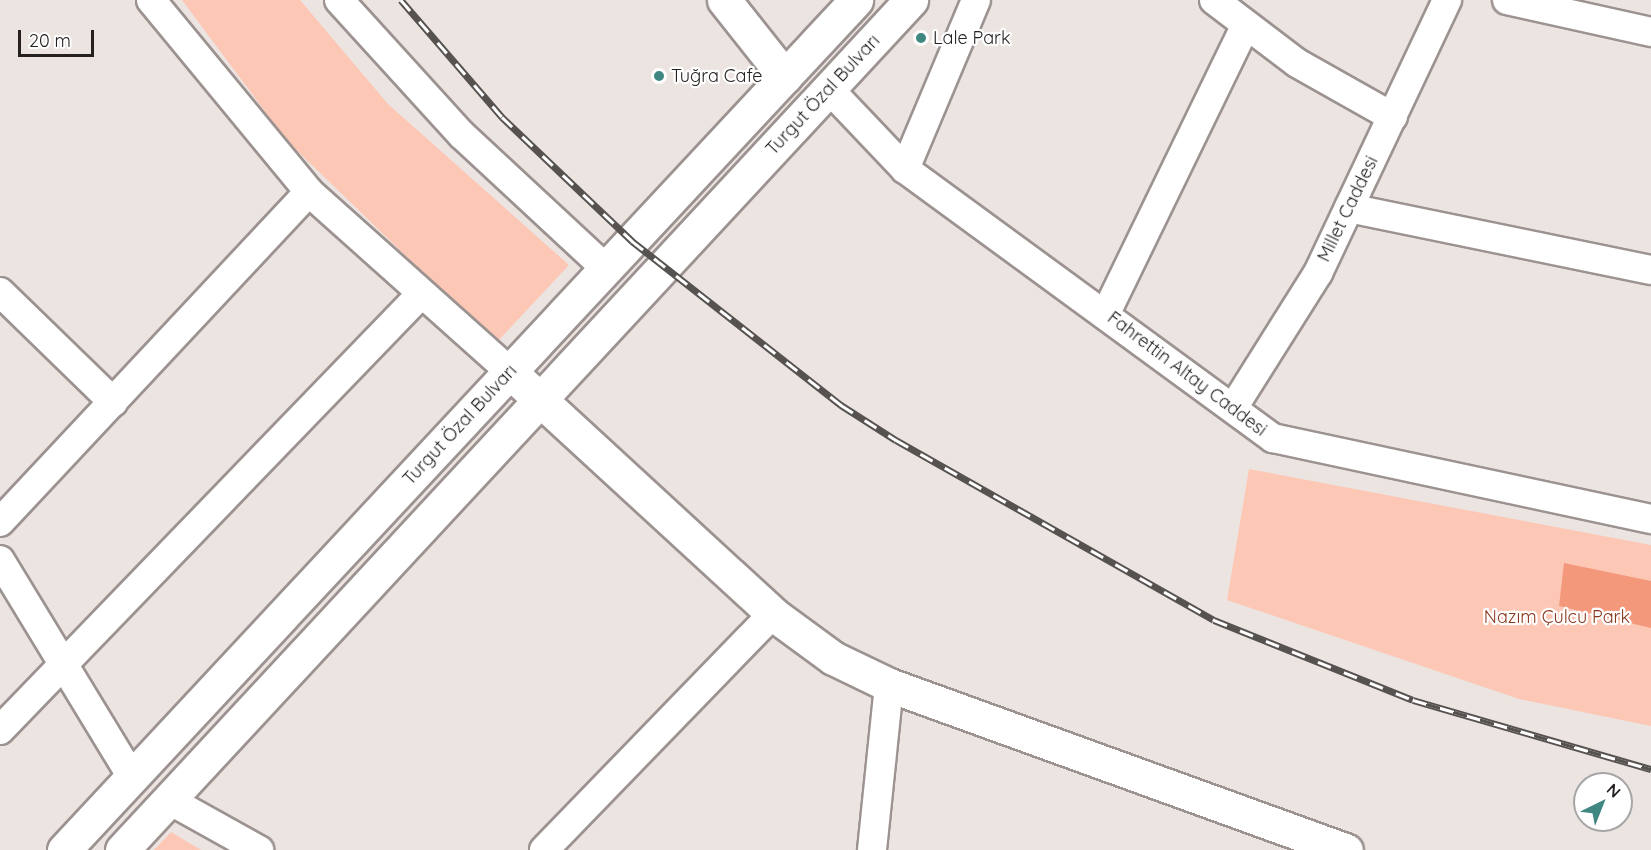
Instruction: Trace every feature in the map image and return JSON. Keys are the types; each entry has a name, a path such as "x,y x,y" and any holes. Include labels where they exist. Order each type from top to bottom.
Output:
{"main road":[{"path":"724,0 785,77"},
{"name":"Turgut Özal Bulvarı","path":"64,850 133,779 509,371 856,0"},
{"name":"Turgut Özal Bulvarı","path":"122,850 171,801 539,399 911,0"},
{"path":"509,371 773,614 833,658 889,685 1346,850"}],"street":[{"path":"151,0 309,192 509,371"},
{"path":"339,0 462,135 606,268"},
{"path":"904,170 976,0"},
{"path":"1214,0 1297,63 1393,117"},
{"name":"Millet Caddesi","path":"1233,408 1296,315 1393,117 1447,0"},
{"path":"1507,0 1651,32"},
{"path":"1106,313 1246,25"},
{"name":"Fahrettin Altay Caddesi","path":"829,89 904,170 1106,313 1273,438 1307,450 1651,519"},
{"path":"0,522 309,192"},
{"path":"1349,208 1651,270"},
{"path":"0,292 113,402"},
{"path":"0,730 422,293"},
{"path":"0,560 133,779"},
{"path":"544,850 773,614"},
{"path":"872,850 889,685"},
{"path":"171,801 259,850"}],"green space":[{"path":"182,0 300,0 388,104 569,265 496,343 287,141"},
{"name":"Nazım Çulcu Park","path":"1249,469 1651,545 1651,726 1519,699 1227,600"},
{"path":"171,832 201,850 154,850"}],"shaded area":[{"path":"1564,563 1651,581 1651,628 1559,606"}],"railway":[{"path":"401,0 502,117 632,241 841,405 896,440 1214,620 1413,700 1651,769"}],"place":[{"name":"Lale Park","path":"921,38"},
{"name":"Tuğra Cafe","path":"659,76"}]}
